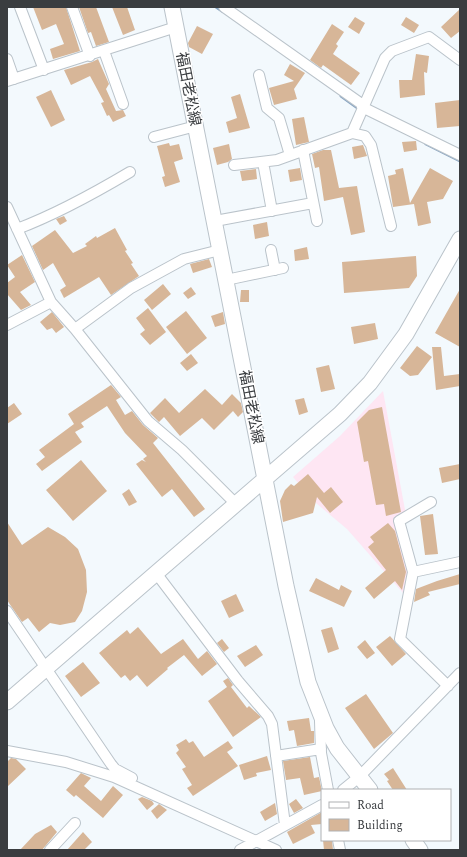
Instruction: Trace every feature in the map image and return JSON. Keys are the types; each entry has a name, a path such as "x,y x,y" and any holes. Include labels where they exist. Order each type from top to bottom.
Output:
{"main road":[{"name":"福田老松線","path":"172,7 287,593 308,682 320,716 338,748 369,789"},
{"path":"7,702 266,480 340,414 370,383 406,334 460,239"},
{"path":"414,841 420,850"}],"street":[{"path":"20,7 44,70"},
{"path":"72,7 90,56"},
{"path":"224,7 362,108 460,155"},
{"path":"7,59 11,80 90,56 176,27"},
{"path":"352,133 385,58 392,51 429,37 460,60"},
{"path":"104,51 123,104"},
{"path":"259,75 267,108 279,118 290,155"},
{"path":"154,137 196,126"},
{"path":"234,165 277,160 352,133 364,136 371,145 391,226"},
{"path":"303,150 316,221"},
{"path":"263,162 272,211"},
{"path":"17,229 58,212 130,172"},
{"path":"214,221 313,203"},
{"path":"7,207 51,302 76,329 148,421 182,450 237,505"},
{"path":"76,329 131,288 184,259 220,250"},
{"path":"226,280 279,269 271,250"},
{"path":"7,325 51,302"},
{"path":"431,502 399,521 412,572 400,639 448,686"},
{"path":"412,572 460,562"},
{"path":"156,573 238,681 268,716 272,724 285,825"},
{"path":"7,611 45,669 115,769 134,778 131,785"},
{"path":"343,789 359,777 460,673"},
{"path":"320,716 321,749 328,789"},
{"path":"276,756 321,749"},
{"path":"7,751 97,768 131,785 276,850"},
{"path":"97,768 107,758"},
{"path":"240,850 321,806"},
{"path":"50,850 75,823"}],"shaded area":[{"path":"383,391 406,515 394,521 408,573 404,594 347,529 316,503 293,477 340,436"}],"building":[{"path":"33,7 66,7 80,51 53,59 50,49 64,44 56,24 42,30"},
{"path":"79,7 96,7 109,42 96,46 91,32 88,33"},
{"path":"112,7 127,7 135,30 123,35"},
{"path":"460,9 460,31 451,38 441,27"},
{"path":"355,17 365,23 359,34 348,27"},
{"path":"406,17 419,25 414,33 401,25"},
{"path":"332,24 344,32 336,44 338,46 333,54 360,73 351,85 323,65 321,68 310,60"},
{"path":"197,26 213,34 202,54 189,47 188,43"},
{"path":"416,54 429,56 427,73 424,72 425,95 400,98 399,80 412,80"},
{"path":"98,59 109,84 106,89 116,111 123,110 126,116 113,122 109,115 107,116 101,103 104,102 90,76 71,85 64,70"},
{"path":"290,64 305,73 294,89 297,99 274,105 269,88 294,81 284,75"},
{"path":"51,90 65,120 51,127 36,97"},
{"path":"240,94 250,128 229,133 226,122 237,118 231,97"},
{"path":"460,100 460,126 437,128 435,103"},
{"path":"304,117 309,142 296,145 292,119"},
{"path":"416,141 417,150 404,152 402,142"},
{"path":"169,143 170,146 179,144 183,159 174,162 180,182 165,187 162,177 165,176 157,146"},
{"path":"229,144 232,159 228,162 217,165 213,148"},
{"path":"363,145 367,156 354,159 352,147"},
{"path":"323,150 331,150 339,188 357,186 365,232 351,235 343,197 324,201 319,167 315,168 312,154"},
{"path":"300,168 302,180 290,182 288,170"},
{"path":"403,168 410,203 430,168 453,181 443,199 427,202 431,223 418,226 414,204 393,207 388,176 396,174 395,170"},
{"path":"256,169 257,179 242,181 240,171"},
{"path":"64,216 67,221 60,225 56,219"},
{"path":"267,222 269,236 255,239 253,225"},
{"path":"115,228 127,250 125,251 133,263 131,264 139,276 111,295 99,277 64,298 60,290 66,286 53,263 43,270 32,246 55,230 73,253 87,246 85,244 96,236 97,238"},
{"path":"307,247 309,259 295,261 294,250"},
{"path":"22,255 35,282 20,292 31,305 21,310 7,294 7,283 15,277 7,265"},
{"path":"416,256 417,276 409,288 344,293 342,262"},
{"path":"209,259 212,267 193,273 190,264"},
{"path":"163,284 171,294 152,310 144,300"},
{"path":"191,287 196,294 188,299 183,293"},
{"path":"460,289 460,347 435,333"},
{"path":"241,290 249,290 249,302 240,302"},
{"path":"148,308 166,332 150,345 140,334 145,330 136,318"},
{"path":"186,311 207,338 187,354 166,327"},
{"path":"52,312 64,327 56,333 52,328 47,330 40,322"},
{"path":"223,312 225,324 215,327 211,316"},
{"path":"375,323 378,339 354,344 351,327"},
{"path":"417,346 432,357 418,375 410,376 400,368"},
{"path":"432,347 441,347 444,376 460,374 460,386 436,390"},
{"path":"191,354 198,363 187,371 180,363"},
{"path":"329,365 335,389 321,392 316,368"},
{"path":"111,385 121,397 116,400 125,415 132,411 143,425 158,438 153,443 205,509 194,517 172,489 162,497 136,464 142,460 146,462 143,459 147,456 125,433 107,406 81,423 84,427 75,432 82,442 42,471 36,464 45,457 39,450 74,424 68,414"},
{"path":"205,389 222,405 232,394 241,403 243,412 238,417 233,411 214,430 202,418 180,436 164,417 159,422 150,413 165,398 179,413"},
{"path":"304,398 308,412 299,415 295,400"},
{"path":"14,403 22,414 7,424 7,408"},
{"path":"382,407 401,512 386,516 384,504 376,505 368,461 364,462 357,422 369,410"},
{"path":"81,460 107,491 73,521 46,490"},
{"path":"460,464 460,479 442,483 439,468"},
{"path":"308,474 324,493 331,487 343,502 330,513 317,497 313,513 283,522 280,501 285,490 291,484 294,486"},
{"path":"129,489 137,502 129,506 122,494"},
{"path":"433,514 438,554 425,555 420,516"},
{"path":"7,522 22,545 48,527 65,537 78,549 86,570 87,592 82,611 75,622 60,625 50,623 39,632 28,618 22,622 11,606 7,600"},
{"path":"388,523 395,531 406,572 402,590 395,581 374,599 365,588 386,570 368,547 374,542 370,537"},
{"path":"460,574 460,584 428,592 430,595 414,602 416,589"},
{"path":"316,578 339,590 341,585 352,591 344,607 309,591"},
{"path":"236,594 244,611 229,618 221,601"},
{"path":"138,627 161,654 183,639 198,659 207,651 217,664 202,676 184,655 167,668 168,669 147,687 137,675 130,681 125,675 121,678 99,653 127,630 130,634"},
{"path":"332,627 339,649 328,653 321,630"},
{"path":"390,636 406,654 392,666 376,647"},
{"path":"222,639 229,648 224,652 217,643"},
{"path":"365,640 375,653 367,659 357,647"},
{"path":"256,645 263,655 245,667 237,656"},
{"path":"83,662 100,683 81,697 65,676"},
{"path":"228,678 233,685 231,687 247,708 249,706 261,717 233,737 208,701 227,687 223,681"},
{"path":"366,694 393,733 374,749 345,708"},
{"path":"309,718 311,731 314,731 314,743 297,746 294,730 289,731 287,721"},
{"path":"186,739 189,743 193,741 204,757 228,741 233,748 227,752 238,766 193,796 187,788 192,785 182,769 186,767 176,753 179,750 176,745"},
{"path":"267,756 271,770 256,773 257,776 244,780 239,765"},
{"path":"310,757 314,778 319,777 321,791 304,795 300,778 286,780 283,761"},
{"path":"11,758 16,759 26,769 7,787 7,762"},
{"path":"393,768 406,789 392,789 387,781 389,780 384,774"},
{"path":"81,773 91,778 84,786 101,801 113,786 123,795 103,818 76,795 74,797 66,790"},
{"path":"142,797 152,801 154,804 147,810 138,799"},
{"path":"296,799 303,808 294,813 289,804"},
{"path":"275,803 277,814 265,821 260,812"},
{"path":"159,804 167,810 157,819 151,811"},
{"path":"321,813 321,824 311,825 315,833 293,844 287,832"},
{"path":"51,825 57,832 42,850 20,850 35,834"},
{"path":"83,832 92,842 84,850 67,850"},
{"path":"323,841 332,841 333,850 324,850"}],"waterway":[{"path":"216,7 222,11"},
{"path":"341,96 359,109"},
{"path":"426,144 460,161"}]}
